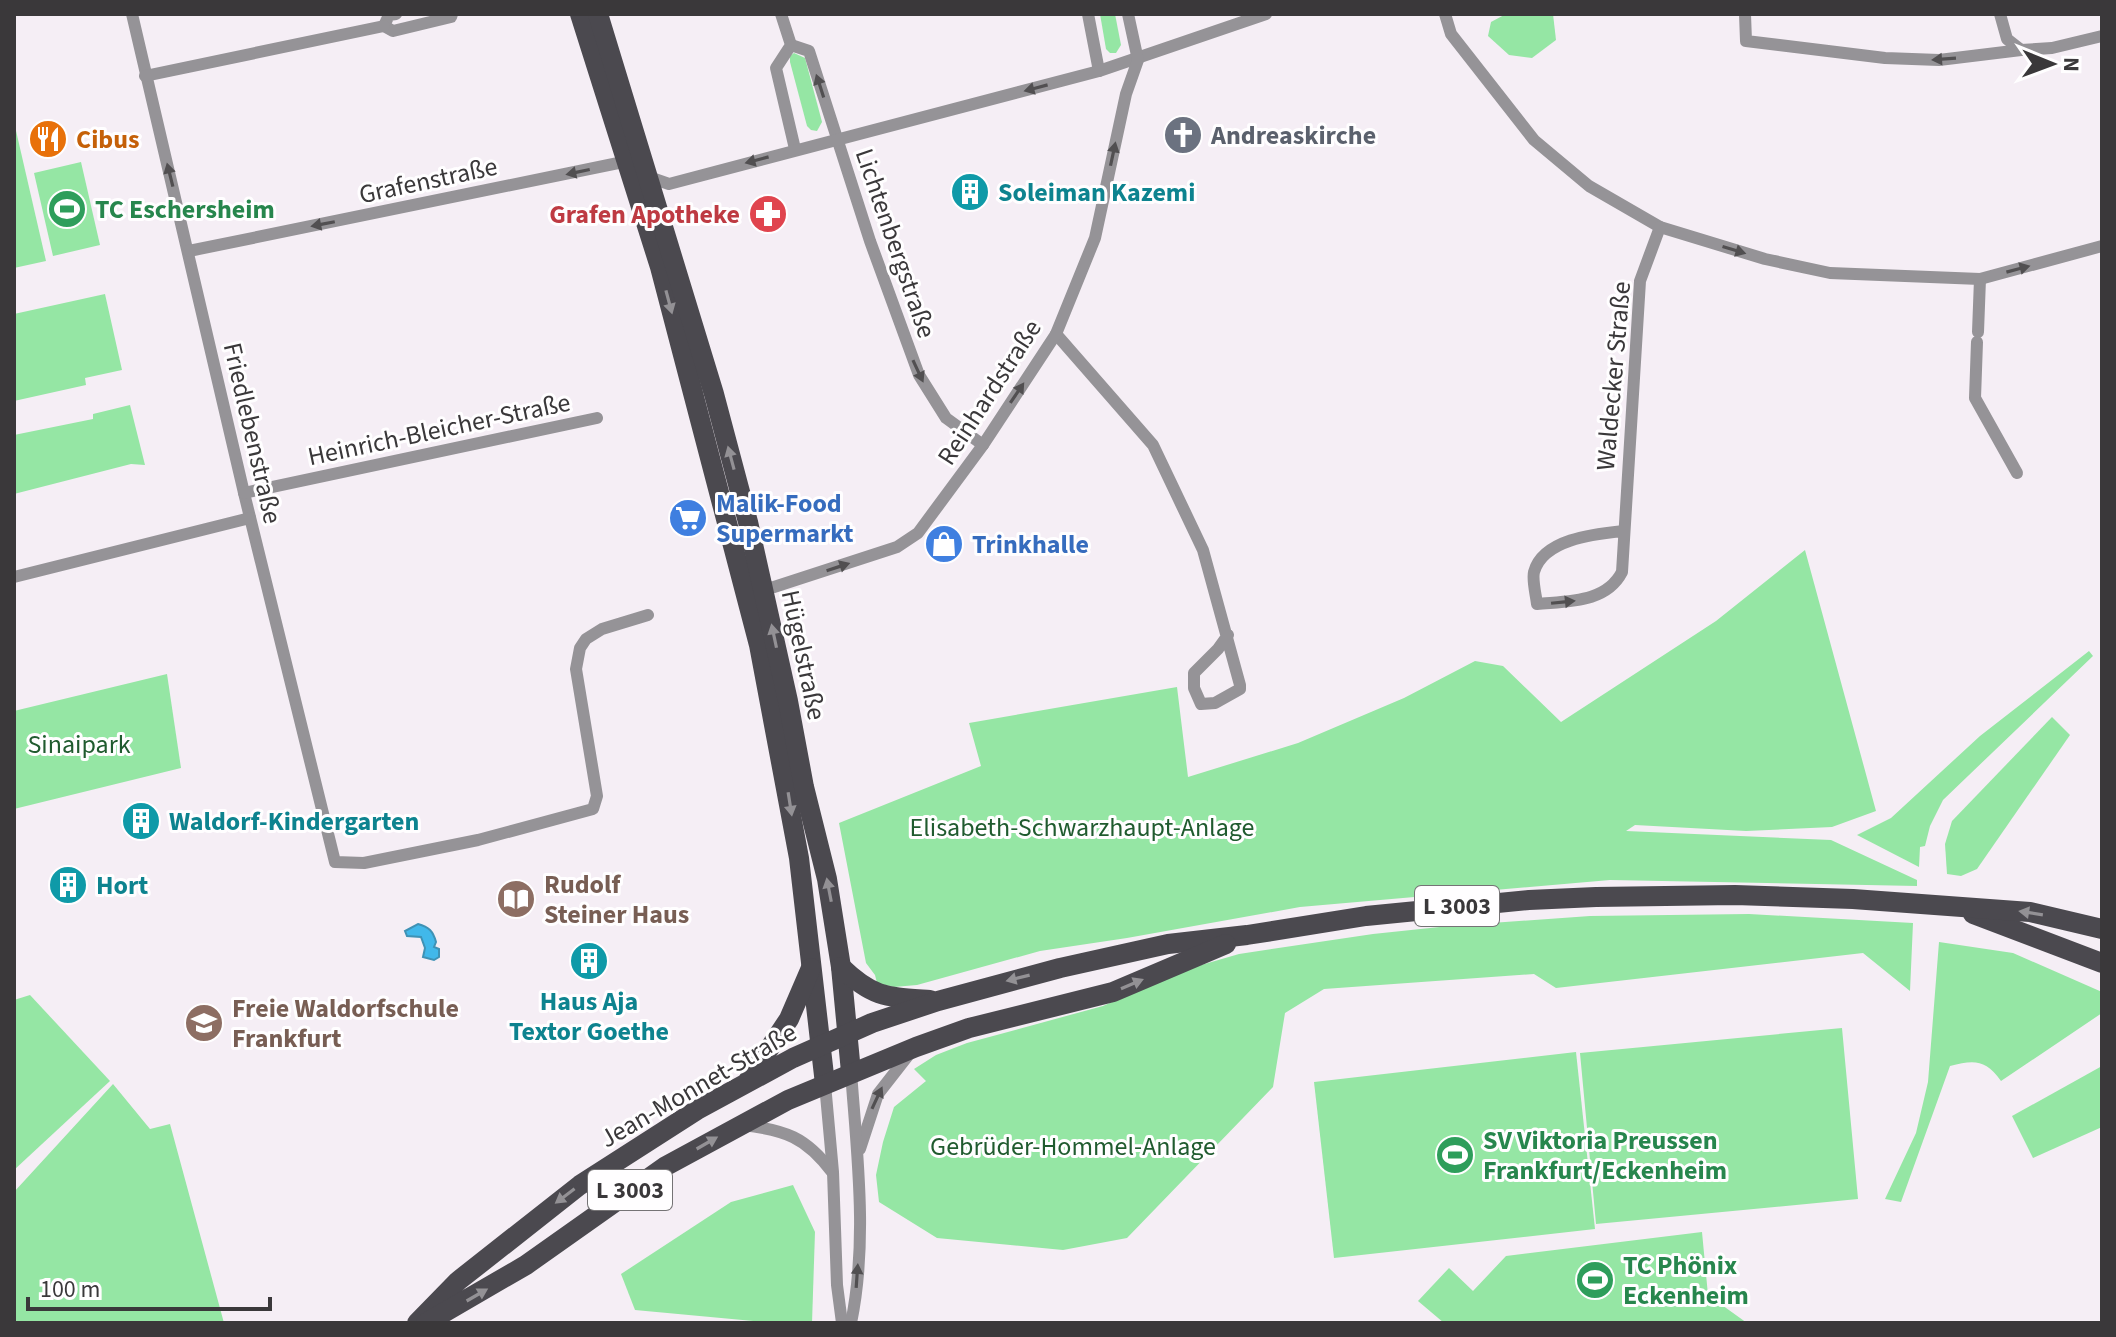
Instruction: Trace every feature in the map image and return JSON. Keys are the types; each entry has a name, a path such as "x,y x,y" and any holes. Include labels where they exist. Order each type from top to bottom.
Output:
{"main road":[{"name":"Hügelstraße","path":"580,14 628,161 653,190 660,267 759,645 799,858 825,1084"},
{"name":"Hügelstraße","path":"598,14 714,394 763,588 804,787 827,879 841,967 851,1072"},
{"path":"732,542 751,577 763,588"},
{"name":"L 3003","path":"822,1045 938,1001 1001,982 1168,944 1380,914 1529,900 1669,894 1791,896 2030,912 2102,929"},
{"name":"L 3003","path":"1958,908 2102,963"},
{"name":"L 3003","path":"851,1072 969,1028 1113,992 1247,935"},
{"path":"744,1085 789,1019 812,964"},
{"path":"841,967 878,994 938,1001"},
{"name":"Jean-Monnet-Straße","path":"417,1323 458,1281 580,1185 653,1136 822,1045"},
{"name":"Jean-Monnet-Straße","path":"426,1323 516,1271 632,1189 740,1124 851,1072"}],"street":[{"name":"Friedlebenstraße","path":"132,14 244,493 335,862 364,863 478,840 593,809 597,796 576,669 580,648 586,639 602,629 648,615"},
{"path":"384,26 389,15 396,14"},
{"path":"145,76 384,26 393,31 451,17 452,14"},
{"name":"Lichtenbergstraße","path":"781,14 791,45 809,51 893,307 919,375 946,418 983,445"},
{"path":"1088,14 1099,71"},
{"path":"1128,14 1138,60"},
{"path":"628,161 653,190 795,149 1138,60 1266,14"},
{"path":"1445,14 1451,34 1534,140 1589,186 1660,227 1765,259 1830,273 1980,279 2102,246"},
{"path":"1745,14 1746,41 1885,58 1925,59 2052,48 2102,36"},
{"path":"2000,14 2007,39 2021,50"},
{"path":"791,45 776,68 795,149"},
{"name":"Reinhardstraße","path":"763,588 903,545 922,529 983,445 1056,334 1095,238 1126,94 1138,60"},
{"name":"Grafenstraße","path":"189,251 628,161"},
{"name":"Waldecker Straße","path":"1623,531 1583,535 1546,553 1533,573 1537,604 1588,599 1617,583 1622,572 1640,281 1660,227"},
{"path":"1980,279 1975,398 2017,473"},
{"path":"1056,334 1153,445 1203,550 1228,635 1240,689 1215,703 1201,704 1194,688 1194,673 1228,635"},
{"name":"Heinrich-Bleicher-Straße","path":"244,493 597,418"},
{"path":"14,577 250,518"},
{"path":"857,1159 878,1094 916,1047"},
{"name":"Hügelstraße","path":"851,1072 860,1228 851,1323"},
{"name":"Hügelstraße","path":"825,1084 842,1323"},
{"path":"740,1124 790,1134 813,1149 833,1172"}],"green space":[{"path":"1100,14 1115,14 1121,45 1116,53 1106,49"},
{"path":"1506,14 1553,14 1556,40 1532,58 1509,55 1488,36 1491,22"},
{"path":"794,53 805,58 822,122 817,131 807,126 790,62 790,56"},
{"path":"14,122 46,261 14,268"},
{"name":"TC Eschersheim","path":"81,162 100,245 53,256 34,173"},
{"path":"105,294 122,370 85,378 86,385 14,401 14,314"},
{"path":"130,405 145,465 131,464 14,494 14,435 93,419 93,414"},
{"name":"Elisabeth-Schwarzhaupt-Anlage","path":"1805,550 1876,811 1832,827 1746,831 1635,825 1626,831 1831,840 1917,880 1917,886 1610,880 1300,907 1040,951 917,985 894,987 877,983 866,963 839,823 981,766 969,723 1177,687 1188,777 1298,743 1404,698 1475,661 1503,666 1561,722 1716,621"},
{"path":"2089,651 2093,656 1943,800 1930,826 1925,846 1920,847 1919,867 1857,835 1891,818 1980,736"},
{"name":"Sinaipark","path":"167,674 181,768 14,809 14,711"},
{"path":"2052,717 2070,735 1977,869 1961,876 1947,874 1945,844 1952,821"},
{"name":"Gebrüder-Hommel-Anlage","path":"1749,914 1913,923 1910,991 1863,953 1556,988 1534,974 1324,989 1285,1013 1273,1087 1127,1238 1063,1250 937,1238 879,1202 876,1175 894,1107 926,1081 914,1069 936,1055 967,1043 1103,1006 1184,970 1239,954 1449,926 1590,916"},
{"path":"1939,942 2013,953 2102,992 2102,1013 2001,1081 1990,1069 1978,1063 1950,1066 1901,1202 1885,1199 1916,1133 1928,1082"},
{"path":"30,995 110,1081 14,1170 14,1000"},
{"name":"SV Viktoria Preussen Frankfurt/Eckenheim","path":"1842,1028 1858,1199 1596,1224 1580,1053"},
{"name":"SV Viktoria Preussen Frankfurt/Eckenheim","path":"1576,1052 1595,1229 1334,1258 1314,1082"},
{"path":"2102,1066 2102,1127 2033,1158 2012,1116"},
{"path":"113,1084 150,1129 170,1124 224,1323 14,1323 14,1192"},
{"path":"793,1185 815,1232 812,1323 776,1323 635,1310 621,1274 731,1202"},
{"name":"TC Phönix Eckenheim","path":"1702,1232 1708,1295 1747,1323 1444,1323 1418,1301 1449,1268 1473,1291 1506,1256"}],"water":[{"path":"418,924 428,928 433,935 436,942 434,947 439,949 439,957 434,960 423,957 425,948 421,937 407,936 405,931"}],"place":[{"name":"Andreaskirche","path":"1183,135"},
{"name":"Cibus","path":"48,139"},
{"name":"Soleiman Kazemi","path":"970,192"},
{"name":"TC Eschersheim","path":"67,209"},
{"name":"Grafen Apotheke","path":"768,214"},
{"name":"Malik-Food Supermarkt","path":"688,518"},
{"name":"Trinkhalle","path":"944,544"},
{"name":"Waldorf-Kindergarten","path":"141,821"},
{"name":"Hort","path":"68,885"},
{"name":"Rudolf Steiner Haus","path":"516,899"},
{"name":"Haus Aja Textor Goethe","path":"589,961"},
{"name":"Freie Waldorfschule Frankfurt","path":"204,1023"},
{"name":"SV Viktoria Preussen Frankfurt/Eckenheim","path":"1455,1155"},
{"name":"TC Phönix Eckenheim","path":"1595,1280"}]}
